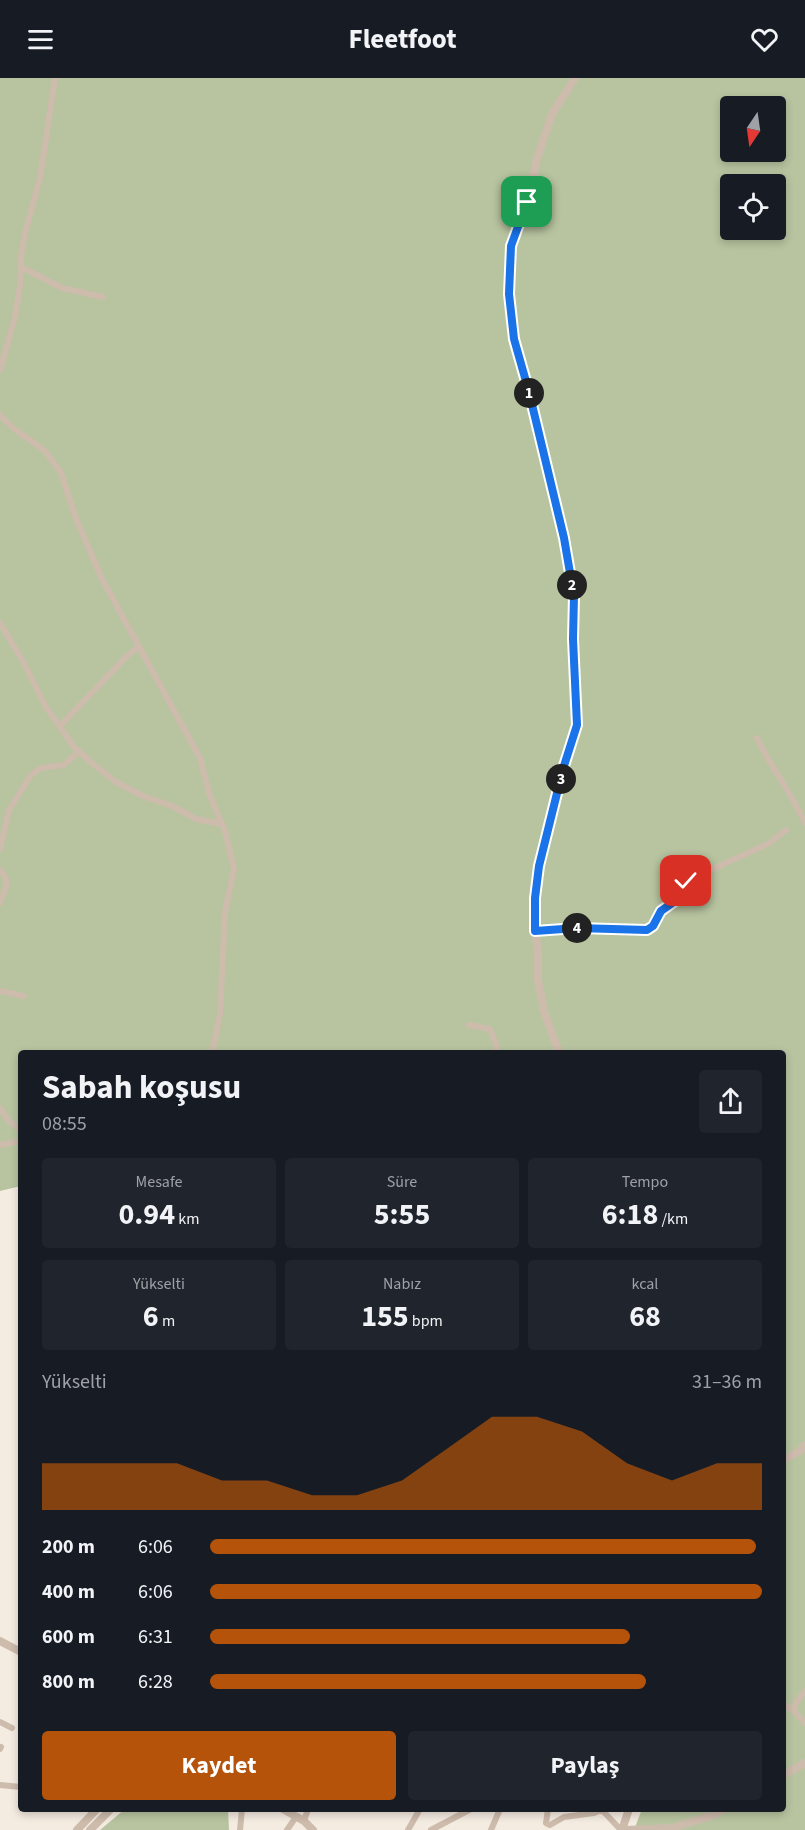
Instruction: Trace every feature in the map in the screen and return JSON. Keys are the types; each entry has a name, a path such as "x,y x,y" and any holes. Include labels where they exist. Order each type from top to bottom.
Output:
{"street":[{"path":"0,370 15,317 25,233 42,166 55,78"},
{"path":"558,1050 544,1011 538,981 535,898 539,866 563,769 577,725 573,639 574,596 564,538 514,339 509,294 511,246 527,202 537,159 552,114 575,78"},
{"path":"21,267 62,288 104,297"},
{"path":"0,416 45,451 61,473 75,516 102,579 200,758 234,869 225,911 220,1014 213,1050"},
{"path":"0,623 24,663 46,707 79,751 116,782 143,796 172,806 196,819 222,824"},
{"path":"60,726 139,646"},
{"path":"757,738 805,822"},
{"path":"0,849 9,810 31,775 41,768 64,765 79,751"},
{"path":"535,931 577,928 647,930 653,926 661,911 675,901 680,888 686,881 768,844 786,830"},
{"path":"0,870 7,881 0,903"},
{"path":"0,991 24,996"},
{"path":"469,1025 490,1029 497,1050"},
{"path":"0,1108 7,1119 18,1128"},
{"path":"0,1146 18,1142"},
{"path":"786,1459 800,1452 805,1445"},
{"path":"0,1641 18,1649"},
{"path":"793,1710 805,1691"},
{"path":"786,1706 805,1723"},
{"path":"0,1722 12,1728"},
{"path":"786,1773 805,1763"},
{"path":"0,1785 18,1787"},
{"path":"77,1830 94,1812"},
{"path":"90,1830 108,1812"},
{"path":"240,1830 242,1812"},
{"path":"288,1812 314,1830"},
{"path":"287,1830 306,1812"},
{"path":"408,1830 418,1812"},
{"path":"431,1830 465,1812"},
{"path":"491,1830 499,1812"},
{"path":"548,1812 548,1828 564,1817 598,1812"},
{"path":"604,1812 622,1830 628,1812"},
{"path":"627,1830 672,1829 718,1812"}],"green space":[{"path":"0,78 805,78 805,1830 634,1830 641,1812 786,1812 786,1050 18,1050 18,1187 0,1191"},
{"path":"121,1812 228,1812 229,1830 100,1830"}],"route":[{"path":"527,202 511,246 509,294 514,339 564,538 574,596 573,639 577,725 563,769 539,866 535,898 535,931 556,928 647,930 653,926 658,914 675,901 682,884 686,881"}]}
